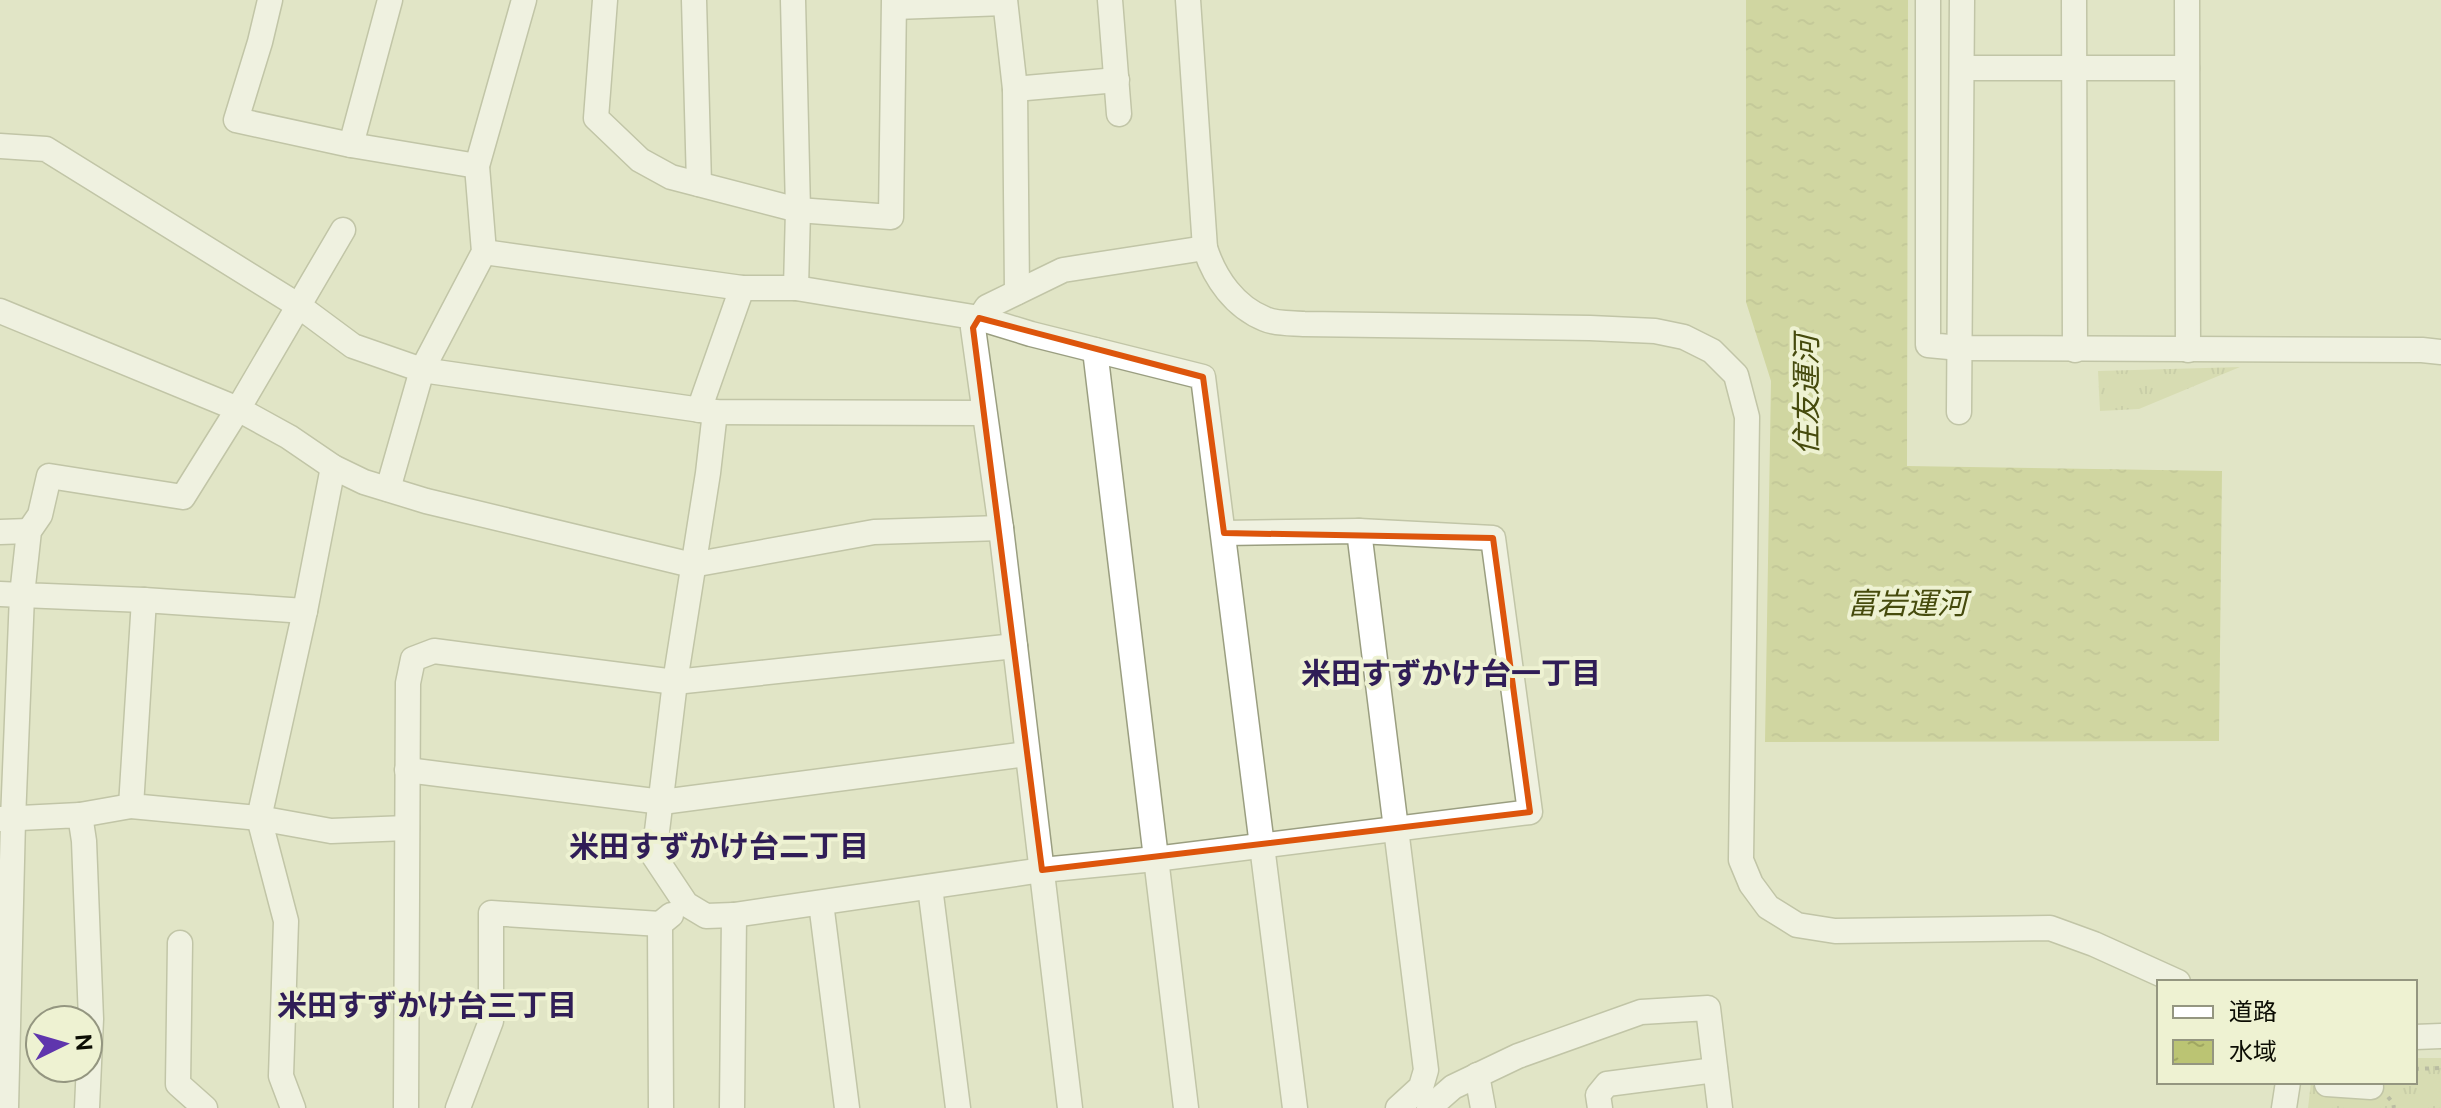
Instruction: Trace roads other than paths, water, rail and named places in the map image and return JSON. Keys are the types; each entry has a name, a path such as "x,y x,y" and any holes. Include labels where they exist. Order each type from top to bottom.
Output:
{"street":[{"path":"270,0 236,120 351,145 477,166"},
{"path":"351,145 390,0"},
{"path":"388,489 422,370 484,252 477,166 524,0"},
{"path":"605,0 596,118 640,160 671,177 798,210 891,217 894,3 1005,1 1015,89 1017,292"},
{"path":"694,0 699,184"},
{"path":"793,0 798,210 796,288"},
{"path":"1110,0 1119,114"},
{"path":"1188,0 1205,248 1211,268 1237,303 1268,321 1304,324 1655,331 1684,337 1712,351 1736,375 1747,417 1741,860 1751,884 1768,907 1797,925 1835,931 2050,928 2174,980"},
{"path":"1928,0 1928,345 2075,350 2441,352"},
{"path":"1959,412 1962,0"},
{"path":"2074,0 2075,350"},
{"path":"2187,0 2188,350"},
{"path":"1962,68 2187,68"},
{"path":"1015,89 1117,80"},
{"path":"0,146 46,149 299,306 353,346 422,370 707,411 984,413"},
{"path":"6,1108 11,595 29,531 40,515 49,476 183,497 343,230"},
{"path":"1070,1108 1001,528 973,328 987,307 1063,270 1205,248"},
{"path":"484,252 742,288 796,288 979,318 1203,377 1295,1108"},
{"path":"742,288 707,411 708,473 675,682 654,856 686,904 706,916 734,915 1042,870 1155,859 1530,812 1493,538 1359,531 1224,533"},
{"path":"0,311 238,409 289,437 333,467 364,482 426,501 692,565 874,532 1001,528"},
{"path":"1095,350 1186,1108"},
{"path":"293,1108 281,1076 286,921 259,818 333,467"},
{"path":"0,532 29,531"},
{"path":"1359,531 1426,1070 1421,1087 1398,1108"},
{"path":"11,595 305,611"},
{"path":"131,806 144,600"},
{"path":"406,1108 408,683 413,659 434,651 675,682 1015,646"},
{"path":"407,770 662,802 1027,754"},
{"path":"7,820 80,815 131,806 259,818 331,831 407,828"},
{"path":"80,815 84,841 91,1019 87,1108"},
{"path":"930,887 958,1108"},
{"path":"821,903 847,1108"},
{"path":"458,1108 491,1021 491,913 660,924 686,904"},
{"path":"732,1108 734,915"},
{"path":"660,924 661,1108"},
{"path":"180,943 178,1084 205,1108"},
{"path":"1429,1108 1453,1087 1518,1056 1641,1012 1708,1008 1720,1108"},
{"path":"2417,1037 2441,1036"},
{"path":"1600,1108 1598,1095 1607,1084 1715,1070"},
{"path":"1477,1075 1483,1108"},
{"path":"2284,1108 2288,1084"},
{"path":"2327,1084 2371,1087"}],"water":[{"name":"富岩運河","path":"1746,0 1908,0 1907,466 2222,471 2219,741 1765,742 1771,381 1746,302"}],"district":[{"name":"米田すずかけ台一丁目","path":"1451,673"},
{"name":"米田すずかけ台二丁目","path":"719,846"},
{"name":"米田すずかけ台三丁目","path":"427,1005"}],"water label":[{"name":"住友運河","path":"1806,395"}]}
